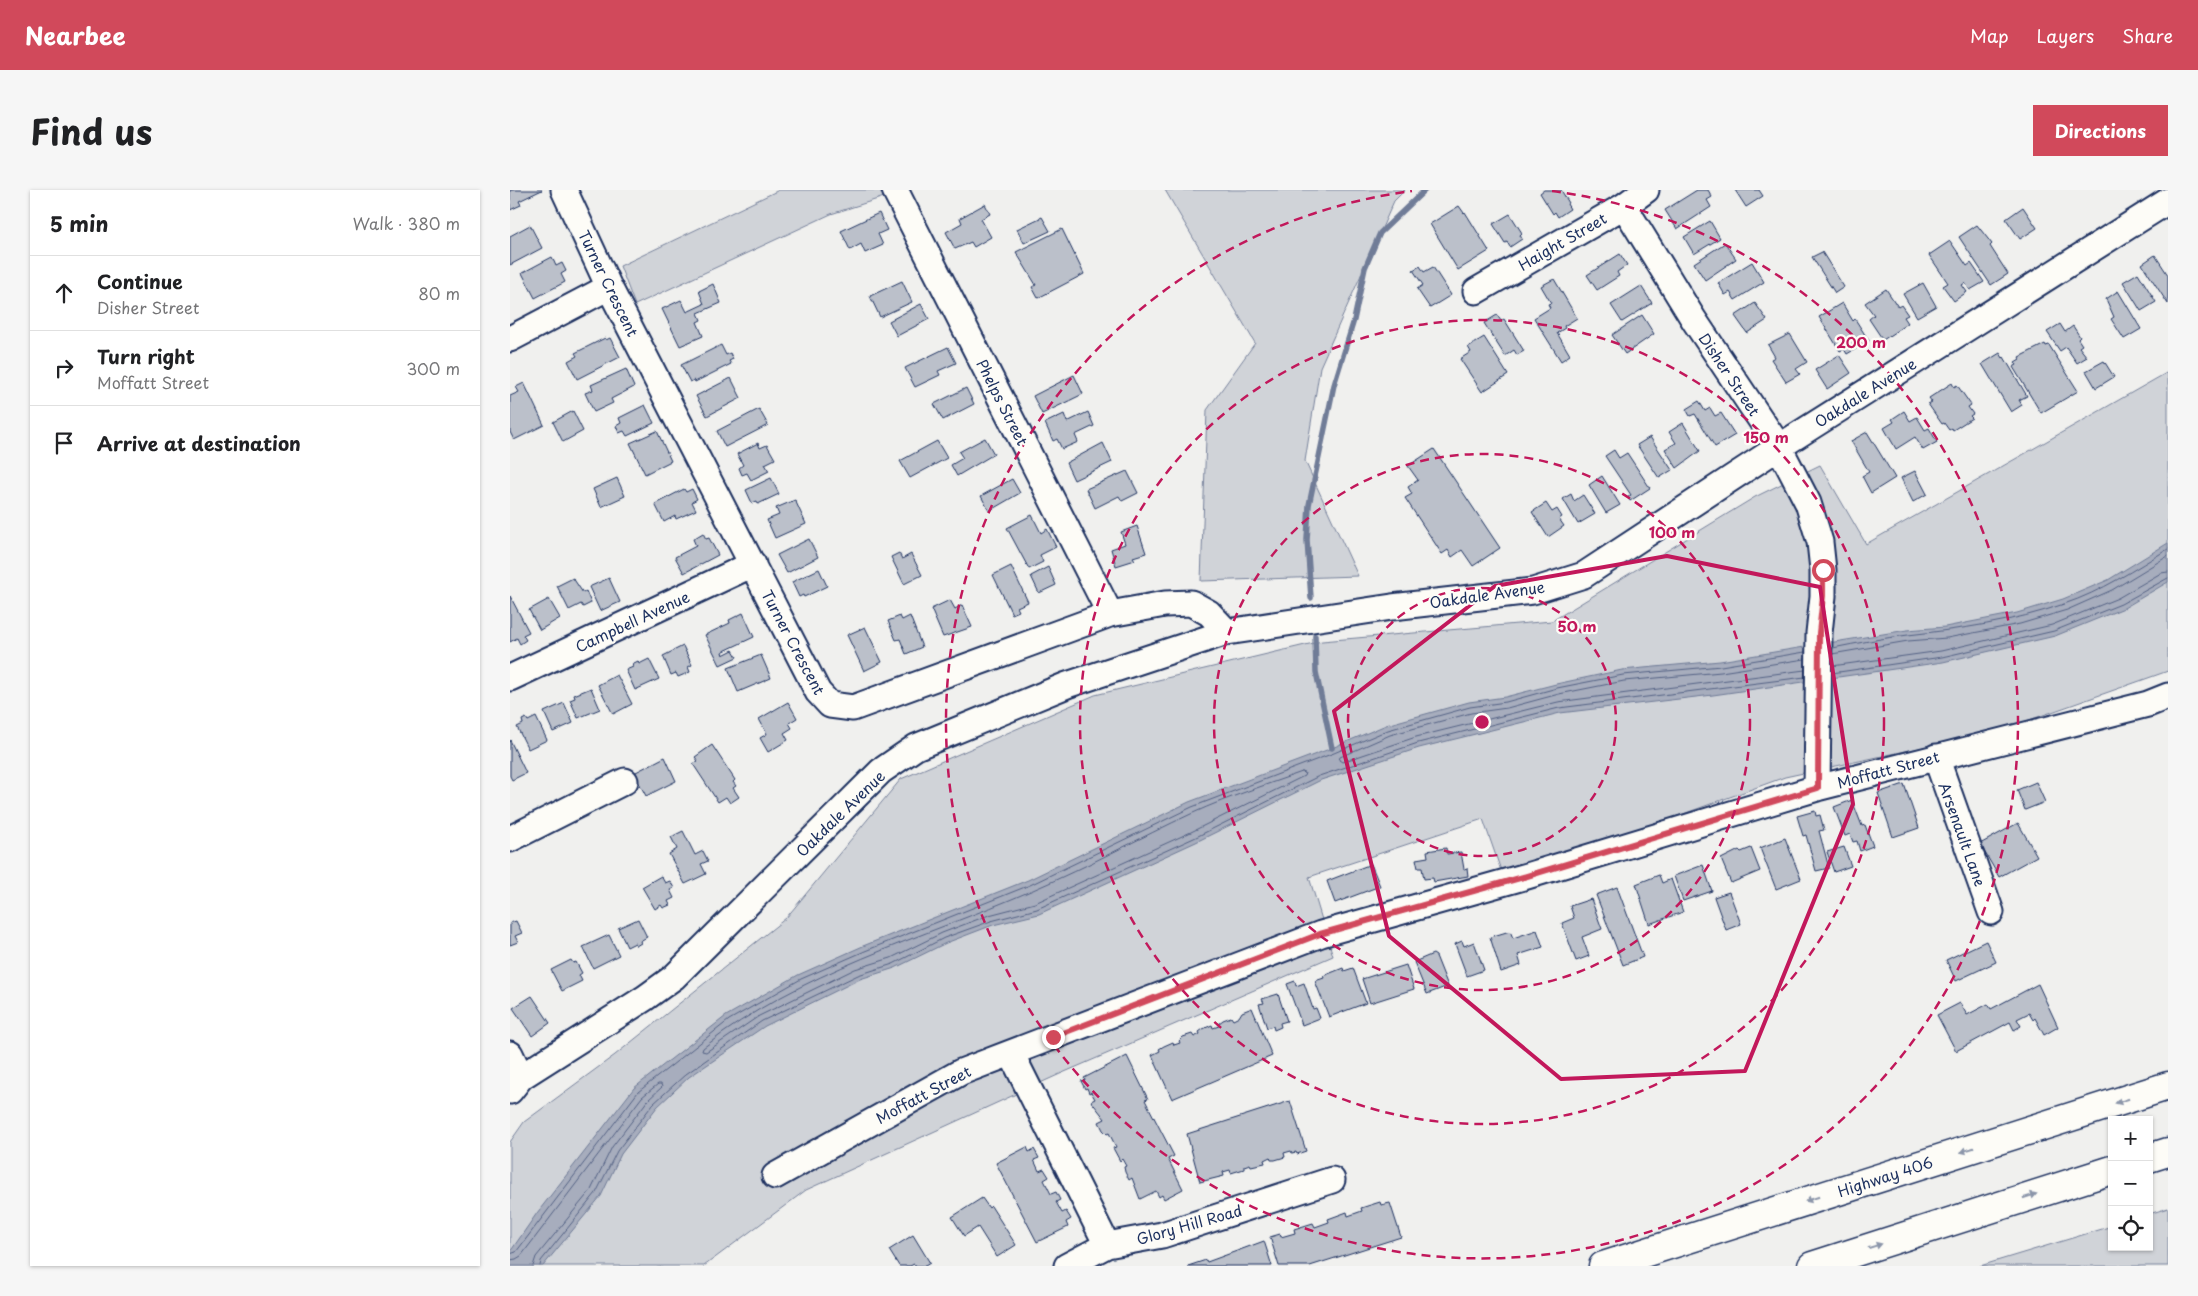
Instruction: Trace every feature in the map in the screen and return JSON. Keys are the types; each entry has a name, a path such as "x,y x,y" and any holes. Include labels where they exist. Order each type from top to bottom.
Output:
{"highway":[{"name":"Highway 406","path":"1603,1266 2168,1086"},
{"path":"2153,1157 2168,1152"},
{"path":"1812,1266 2108,1171"}],"street":[{"name":"Turner Crescent","path":"564,190 610,287 818,692 830,705 853,708 1110,614 1164,604 1191,603 1209,612 1227,632"},
{"name":"Phelps Street","path":"895,190 1110,614"},
{"name":"Haight Street","path":"1476,291 1624,206 1646,190"},
{"name":"Oakdale Avenue","path":"516,1084 674,977 881,771 916,747 1067,685 1227,632 1392,606 1533,590 1584,576 1779,447 2168,201"},
{"name":"Disher Street","path":"1624,206 1694,320 1779,447 1808,503 1820,542 1823,596 1819,633 1818,788"},
{"path":"510,339 610,287"},
{"name":"Campbell Avenue","path":"510,678 753,564"},
{"name":"Moffatt Street","path":"775,1176 960,1072 1320,934 1527,876 1818,788 1936,756 2148,704 2168,696"},
{"name":"Arsenault Lane","path":"1936,756 1991,912"},
{"path":"510,838 625,780"},
{"path":"1011,1053 1107,1245"},
{"path":"510,1054 516,1084"},
{"name":"Glory Hill Road","path":"1067,1266 1107,1245 1162,1235 1332,1180"}],"highlighted area":[{"path":"1667,556 1820,587 1853,804 1745,1071 1561,1079 1389,936 1334,711 1495,586"}],"shaded area":[{"path":"779,190 906,190 831,214 635,305 620,266"},
{"path":"1165,190 1405,190 1394,201 1320,367 1305,461 1358,576 1201,581 1207,410 1255,343"},
{"path":"2168,372 2168,671 1998,731 1785,777 1504,879 1483,819 1309,877 1333,956 1060,1074 806,1190 704,1266 510,1266 510,1142 524,1122 615,1055 786,918 901,779 1095,695 1322,641 1552,621 1755,497 1820,465 1866,544"},
{"path":"2168,1208 2168,1266 1980,1266 2108,1227 2108,1251 2153,1251 2153,1213"}],"water":[{"path":"2168,543 2168,582 2124,608 2055,636 1943,662 1713,695 1560,713 1419,748 1321,780 1196,842 1039,914 993,925 946,943 895,968 860,979 765,1026 689,1077 657,1107 621,1154 601,1196 543,1266 510,1266 510,1252 537,1213 634,1088 726,1016 798,975 863,946 1028,880 1189,802 1332,748 1386,725 1469,702 1505,697 1622,670 1720,661 1907,630 1945,627 2017,613 2063,599 2108,580"}],"building":[{"path":"510,190 542,190 519,201 521,205 510,210"},
{"path":"1544,190 1561,190 1569,203 1567,204 1570,209 1558,217 1555,212 1553,214 1540,193"},
{"path":"1697,190 1708,190 1712,197 1707,200 1711,207 1677,229 1665,210"},
{"path":"1735,190 1759,190 1763,196 1746,207"},
{"path":"985,204 990,214 981,219 991,237 974,247 971,242 955,249 946,232 962,223 960,218"},
{"path":"1459,206 1465,212 1489,251 1458,270 1430,224"},
{"path":"2023,207 2037,228 2020,239 2006,219"},
{"path":"879,213 887,230 878,234 883,245 865,253 861,244 850,250 841,231"},
{"path":"1510,214 1522,233 1520,235 1522,239 1510,247 1507,242 1505,243 1493,224"},
{"path":"1042,217 1050,231 1024,243 1017,229"},
{"path":"1710,221 1720,238 1694,254 1684,237"},
{"path":"530,225 542,248 510,265 510,236"},
{"path":"1977,225 1992,244 1990,246 2008,274 1991,285 1959,237"},
{"path":"1062,229 1084,274 1038,298 1032,287 1036,285 1016,252"},
{"path":"1950,241 1967,266 1971,263 1984,282 1970,290 1965,283 1962,285 1967,292 1954,301 1943,286 1948,283 1929,255"},
{"path":"1725,243 1736,259 1705,280 1694,263"},
{"path":"1822,252 1844,287 1835,293 1812,257"},
{"path":"1620,254 1627,265 1617,272 1619,276 1597,290 1587,275"},
{"path":"2155,255 2168,275 2168,304 2142,264"},
{"path":"552,257 556,266 562,263 566,271 561,274 565,282 535,298 522,273"},
{"path":"1752,262 1764,282 1735,300 1730,292 1725,295 1718,283"},
{"path":"1420,266 1424,272 1433,267 1451,295 1430,308 1417,289 1423,285 1413,270"},
{"path":"2138,273 2156,302 2141,311 2123,282"},
{"path":"1554,279 1577,318 1557,333 1570,355 1561,361 1534,318 1550,308 1548,304 1551,303 1541,286"},
{"path":"902,281 912,302 880,317 870,296"},
{"path":"1923,283 1936,306 1917,317 1903,294"},
{"path":"713,284 721,303 698,313 701,320 697,322 703,336 680,346 662,309 681,300 687,312 704,304 699,291"},
{"path":"1641,286 1652,303 1622,322 1611,305"},
{"path":"1886,289 1898,307 1901,305 1908,315 1904,317 1908,323 1883,340 1869,319 1874,315 1865,303"},
{"path":"2118,291 2141,329 2124,339 2111,319 2114,317 2106,299"},
{"path":"1755,303 1767,320 1747,333 1735,316"},
{"path":"1842,303 1869,341 1847,354 1844,349 1840,351 1819,317"},
{"path":"921,304 929,319 897,336 889,321"},
{"path":"1497,315 1501,321 1504,319 1524,351 1517,355 1514,350 1505,356 1484,323"},
{"path":"1642,315 1654,334 1625,354 1612,335"},
{"path":"2060,324 2065,332 2073,326 2080,337 2078,339 2082,345 2079,347 2087,357 2077,363 2066,347 2060,351 2047,332"},
{"path":"1790,334 1807,362 1796,369 1800,374 1786,382 1771,359 1775,357 1768,345"},
{"path":"1484,337 1508,375 1482,392 1460,359 1471,352 1468,347"},
{"path":"605,338 606,340 610,338 620,357 577,379 568,361 577,356 575,353"},
{"path":"2045,344 2046,346 2049,345 2078,391 2041,413 2013,367 2017,365 2015,362 2020,359 2019,357"},
{"path":"721,345 726,355 730,353 733,359 729,361 731,364 695,382 694,380 690,382 681,365"},
{"path":"948,347 956,363 938,371 940,375 915,387 905,368"},
{"path":"2000,353 2027,396 2019,400 2022,405 2011,412 1982,364"},
{"path":"1839,355 1851,373 1827,389 1815,370"},
{"path":"2104,361 2114,377 2096,388 2086,371"},
{"path":"626,369 634,387 611,399 613,403 594,412 585,393 593,390 591,385"},
{"path":"1074,375 1083,394 1042,414 1033,396"},
{"path":"731,378 741,398 707,416 696,396"},
{"path":"524,383 544,425 514,440 510,432 510,396 519,392 516,387"},
{"path":"1952,383 1954,387 1957,385 1971,405 1968,407 1973,414 1970,416 1972,418 1953,430 1952,428 1949,430 1944,423 1942,424 1928,404 1932,402 1929,398"},
{"path":"966,388 974,404 943,420 934,404"},
{"path":"1699,401 1705,411 1710,408 1715,416 1721,413 1735,435 1715,447 1695,414 1690,416 1686,409"},
{"path":"645,405 654,423 627,436 624,431 619,433 616,426 621,423 619,418"},
{"path":"759,409 768,425 725,447 717,431"},
{"path":"573,411 583,431 563,442 553,422"},
{"path":"1904,411 1910,421 1917,417 1925,430 1929,428 1937,442 1923,450 1915,437 1896,449 1884,428 1894,422 1892,419"},
{"path":"1088,412 1094,426 1075,435 1078,442 1062,449 1057,439 1053,441 1045,423 1064,414 1067,422"},
{"path":"1683,423 1700,451 1677,468 1665,449 1676,443 1669,432"},
{"path":"657,431 671,461 645,474 630,443"},
{"path":"1867,432 1895,478 1871,493 1862,476 1869,472 1851,441"},
{"path":"1650,437 1672,470 1659,478 1637,445"},
{"path":"985,438 994,454 957,476 951,465 963,458 959,452"},
{"path":"937,441 947,458 910,478 900,461"},
{"path":"758,443 760,448 767,445 775,459 765,464 769,471 751,480 747,473 742,475 739,468 743,465 737,454"},
{"path":"1103,443 1112,462 1074,480 1066,463"},
{"path":"1434,449 1500,548 1473,566 1462,550 1452,557 1448,550 1442,554 1405,498 1412,494 1408,487 1418,480 1408,466"},
{"path":"1614,450 1619,458 1627,453 1650,488 1630,501 1628,497 1631,495 1605,456"},
{"path":"1127,471 1138,493 1122,501 1119,496 1095,508 1086,489"},
{"path":"1915,471 1927,494 1913,502 1901,478"},
{"path":"1602,476 1620,505 1606,513 1589,485"},
{"path":"617,478 625,496 601,507 593,489"},
{"path":"771,478 779,494 758,504 757,501 752,503 746,490"},
{"path":"1012,479 1020,493 989,511 981,496"},
{"path":"684,489 686,492 692,489 697,499 692,502 696,510 676,519 675,516 664,522 655,504"},
{"path":"1571,494 1574,501 1583,495 1595,514 1578,524 1563,499"},
{"path":"795,500 806,524 775,538 767,520 779,515 776,508"},
{"path":"1546,503 1552,512 1557,509 1562,517 1559,519 1564,526 1548,537 1532,512"},
{"path":"1032,515 1041,533 1047,529 1056,547 1040,555 1043,562 1029,569 1007,528"},
{"path":"1137,526 1146,553 1133,557 1135,560 1116,566 1111,549 1125,544 1121,532"},
{"path":"703,533 706,539 709,538 718,555 684,573 675,557 696,546 693,539"},
{"path":"809,539 818,557 787,573 777,555"},
{"path":"899,553 902,559 911,554 922,575 904,584 891,557"},
{"path":"1011,566 1028,602 1017,607 1019,611 1012,614 993,575"},
{"path":"1048,567 1056,585 1039,593 1031,576"},
{"path":"819,569 827,586 804,597 803,595 799,597 792,582"},
{"path":"573,578 583,593 586,591 591,603 583,607 581,604 569,610 557,586"},
{"path":"609,578 620,602 600,611 589,587"},
{"path":"510,596 529,632 523,635 526,640 520,644 517,638 510,642"},
{"path":"549,599 560,618 540,630 529,610"},
{"path":"950,600 955,609 962,605 972,627 943,637 931,609"},
{"path":"743,613 754,637 722,652 723,655 733,650 737,657 720,665 705,635 730,623 729,620"},
{"path":"900,616 902,620 910,616 922,647 906,654 900,639 896,640 888,621"},
{"path":"865,627 882,662 864,671 847,635"},
{"path":"683,646 692,665 688,667 690,672 678,677 676,673 671,675 663,656"},
{"path":"761,655 771,678 738,692 728,668"},
{"path":"649,659 659,679 635,690 626,670 633,667 632,664 638,661 639,664"},
{"path":"617,675 632,704 613,714 598,685"},
{"path":"591,688 600,709 578,718 570,700 575,698 574,695"},
{"path":"788,702 797,718 789,723 792,728 784,733 788,740 768,752 760,738 767,734 759,719"},
{"path":"564,703 573,723 553,732 544,712"},
{"path":"536,717 547,740 528,749 517,727 523,724 522,720 526,718 528,721"},
{"path":"510,740 526,773 512,780 510,776"},
{"path":"712,745 735,780 733,782 736,786 733,788 739,797 730,803 726,797 718,802 693,764 698,761 695,757"},
{"path":"665,757 676,781 646,796 634,773"},
{"path":"2036,782 2045,802 2025,810 2017,790"},
{"path":"1904,784 1919,828 1893,837 1878,793"},
{"path":"1852,800 1862,826 1865,825 1873,846 1860,851 1857,841 1853,842 1850,834 1845,836 1834,807"},
{"path":"1815,811 1816,816 1820,815 1824,830 1819,831 1829,868 1816,871 1806,835 1803,836 1797,816"},
{"path":"2018,823 2037,856 1999,877 1980,844"},
{"path":"683,831 695,855 703,851 708,861 701,864 706,874 685,884 669,854 677,849 671,837"},
{"path":"1785,838 1801,879 1776,889 1760,848"},
{"path":"1844,847 1851,866 1834,872 1827,852"},
{"path":"1446,848 1447,854 1461,852 1464,869 1467,868 1468,876 1434,882 1433,878 1424,879 1422,868 1418,868 1416,859 1428,857 1427,851"},
{"path":"1751,848 1760,871 1731,883 1721,859 1739,850 1741,852"},
{"path":"1371,864 1380,886 1335,903 1327,881"},
{"path":"1703,865 1712,891 1683,901 1674,876"},
{"path":"1659,875 1662,883 1671,879 1683,912 1649,924 1636,884"},
{"path":"661,876 665,883 670,881 674,888 670,890 674,898 668,901 670,905 663,908 661,905 655,909 642,887"},
{"path":"1617,887 1643,957 1623,965 1596,895"},
{"path":"1729,892 1741,924 1726,930 1714,897"},
{"path":"1591,899 1602,929 1582,937 1589,956 1576,961 1562,923 1574,918 1570,906"},
{"path":"638,919 647,937 636,946 635,943 627,947 618,928"},
{"path":"516,921 522,933 515,936 518,942 510,945 510,923"},
{"path":"1537,930 1543,947 1518,955 1521,965 1501,972 1490,937 1510,931 1513,938"},
{"path":"609,935 619,955 593,968 583,947"},
{"path":"1462,941 1464,946 1474,942 1484,970 1467,976 1455,944"},
{"path":"1986,941 1996,962 1956,981 1946,960"},
{"path":"1433,954 1436,956 1448,986 1427,994 1414,962"},
{"path":"571,960 573,963 576,962 582,973 579,975 582,981 562,991 551,970"},
{"path":"1406,965 1414,989 1370,1003 1362,979"},
{"path":"1343,968 1344,971 1353,968 1366,1003 1329,1017 1315,981"},
{"path":"1295,981 1296,986 1304,983 1313,1009 1316,1008 1320,1018 1302,1025 1287,984"},
{"path":"2038,984 2058,1027 2044,1035 2035,1018 2033,1020 2029,1013 2017,1019 2021,1026 2014,1030 2010,1022 1956,1051 1937,1015 1960,1003 1967,1015 1988,1004 1991,1009"},
{"path":"1278,994 1287,1021 1280,1023 1281,1027 1274,1030 1273,1026 1267,1028 1259,1004 1264,1003 1262,999"},
{"path":"532,996 550,1023 532,1036 513,1008"},
{"path":"1252,1008 1272,1056 1172,1099 1152,1055 1173,1042 1174,1045 1180,1043 1179,1041 1183,1037 1192,1034 1194,1037 1200,1034 1199,1032 1203,1029 1212,1025 1213,1028 1219,1026 1218,1024 1223,1020 1231,1017 1233,1020 1239,1017 1242,1012"},
{"path":"1127,1056 1148,1099 1145,1100 1174,1156 1168,1159 1183,1189 1164,1199 1162,1195 1159,1197 1156,1191 1140,1199 1132,1178 1129,1180 1125,1172 1124,1167 1126,1166 1122,1159 1120,1161 1113,1148 1116,1147 1109,1133 1107,1134 1103,1130 1099,1122 1105,1119 1091,1101 1095,1099 1087,1088 1085,1089 1081,1081"},
{"path":"1290,1101 1306,1151 1297,1154 1291,1151 1284,1153 1285,1157 1275,1160 1271,1160 1270,1157 1264,1160 1265,1163 1251,1166 1250,1164 1244,1166 1244,1169 1231,1173 1230,1170 1223,1172 1224,1176 1200,1182 1187,1134"},
{"path":"1027,1147 1029,1152 1034,1149 1039,1158 1034,1160 1039,1171 1044,1169 1049,1177 1044,1180 1051,1194 1056,1192 1060,1200 1056,1202 1062,1213 1066,1211 1071,1219 1066,1222 1068,1227 1037,1242 996,1163"},
{"path":"982,1198 989,1208 991,1206 1016,1245 997,1257 978,1227 964,1236 952,1217"},
{"path":"1380,1202 1381,1205 1390,1203 1401,1237 1310,1266 1279,1266 1270,1237 1280,1234 1281,1237 1295,1233 1294,1229 1313,1223 1315,1227 1329,1222 1328,1219 1347,1212 1348,1216 1362,1211 1361,1208"},
{"path":"913,1235 930,1263 925,1266 915,1266 914,1264 899,1266 889,1250"},
{"path":"1264,1241 1272,1266 1188,1266 1206,1260 1207,1262"}],"waterway":[{"path":"1311,598 1307,540 1309,505 1334,385 1354,320 1365,268 1380,233 1425,190"},
{"path":"1315,636 1316,672 1332,748"}],"route":[{"path":"1053,1037 1320,934 1527,876 1818,788 1819,633 1823,596 1823,570"}]}
